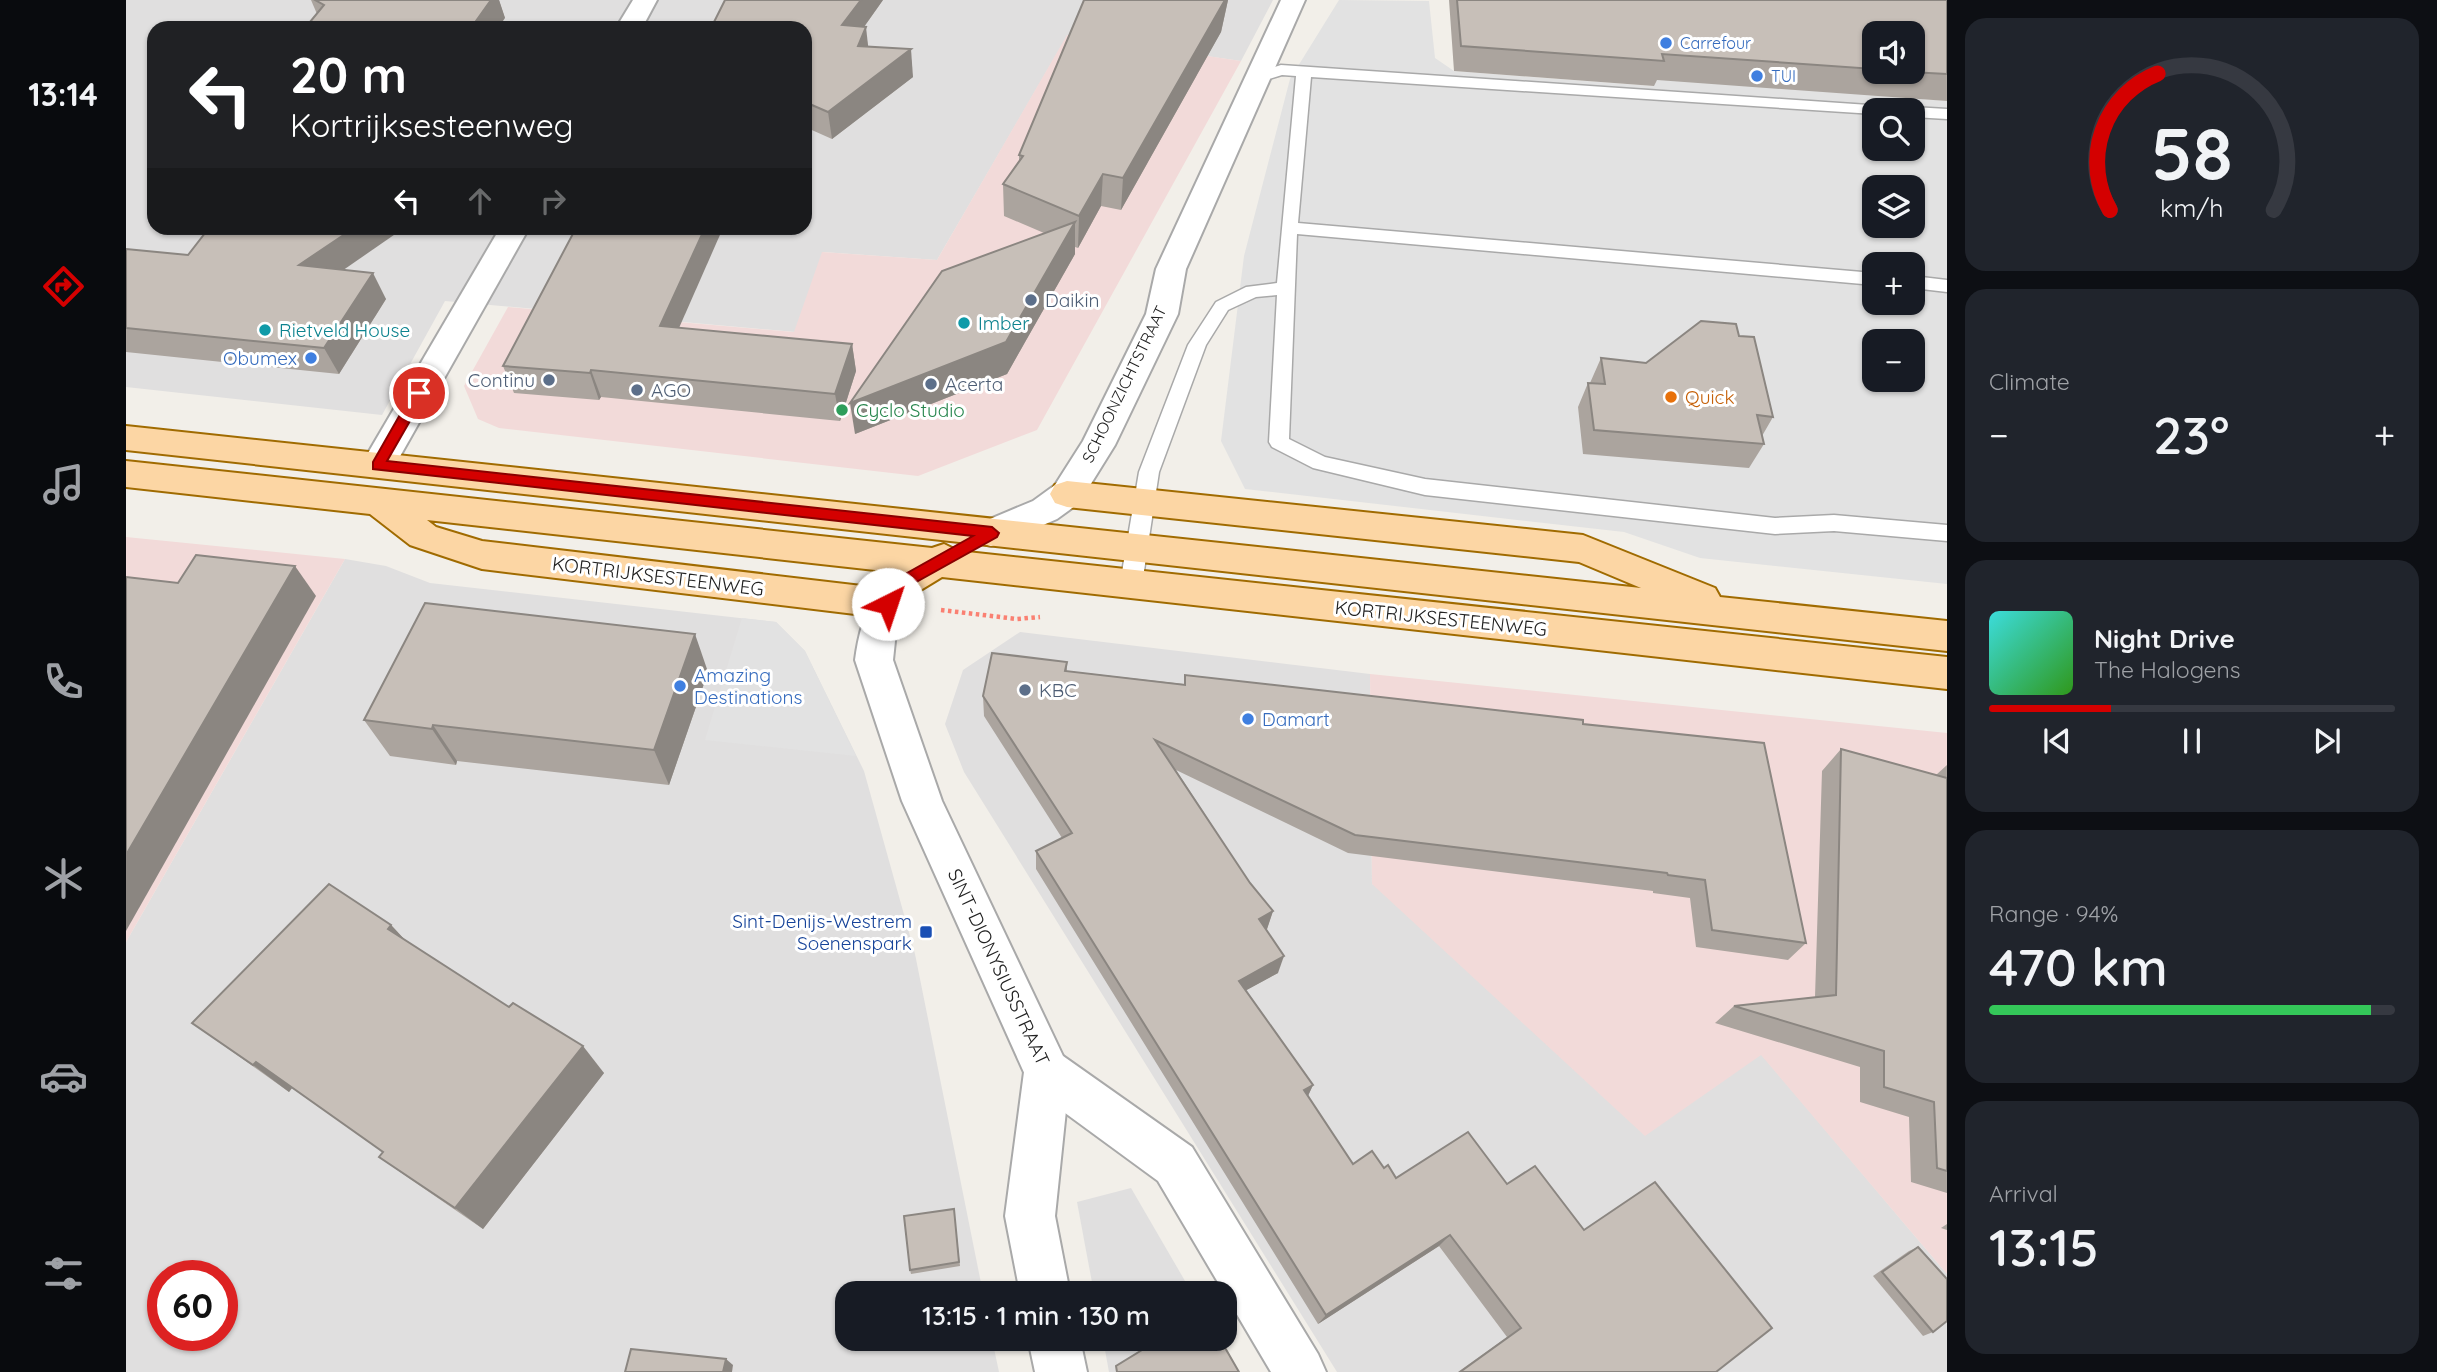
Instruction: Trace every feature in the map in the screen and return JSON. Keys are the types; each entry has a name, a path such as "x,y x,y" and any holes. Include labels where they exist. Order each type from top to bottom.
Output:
{"main road":[{"name":"KORTRIJKSESTEENWEG","path":"126,438 992,533 1133,566 1947,673"},
{"name":"KORTRIJKSESTEENWEG","path":"126,474 935,563 1133,566 1742,614 1947,636"},
{"path":"1067,494 1583,549 1742,614"},
{"name":"KORTRIJKSESTEENWEG","path":"379,502 423,536 482,555 888,604"},
{"path":"888,604 906,581 992,533"}],"street":[{"path":"633,21 645,0"},
{"name":"SCHOONZICHTSTRAAT","path":"992,533 1045,510 1067,494 1098,445 1162,314 1171,269 1293,0"},
{"path":"378,465 510,235"},
{"name":"SINT-DIONYSIUSSTRAAT","path":"888,604 876,641 874,660 917,789 1048,1072 1175,1164 1300,1372"},
{"path":"1043,1281 1030,1216 1048,1072"},
{"path":"1056,1351 1060,1372"}],"lane":[{"path":"1259,77 1280,70 1862,108"},
{"path":"1304,72 1289,228 1279,442 1320,463 1425,487 1761,525 1834,523 1947,533"},
{"path":"1925,113 1947,114"},
{"path":"1289,228 1862,278"},
{"path":"1925,283 1947,286"},
{"path":"1133,566 1149,472 1198,345 1222,306 1252,291 1285,288"}],"shaded area":[{"path":"126,0 1273,0 1241,61 1067,36 937,260 823,252 795,332 445,301 382,415 126,387"},
{"path":"1339,0 1429,1 1435,58 1454,71 1653,86 1652,77 1910,98 1862,98 1862,161 1925,161 1925,99 1947,101 1947,584 1700,558 1624,532 1245,489 1221,441 1244,256 1290,79"},
{"path":"1067,35 1241,61 1037,430 918,476 499,428 478,419 464,386 508,307 794,332 822,252 937,260"},
{"path":"126,537 345,559 126,942"},
{"path":"345,559 386,566 430,583 776,622 805,651 864,771 915,954 981,1281 835,1281 835,1351 995,1351 999,1372 126,1372 126,942"},
{"path":"742,618 776,622 805,651 856,756 705,740"},
{"path":"1020,632 1370,674 1372,884 1761,1054 1947,1274 1947,1372 1337,1372 964,772 945,724 963,670"},
{"path":"1370,674 1947,733 1947,1274 1761,1055 1645,1136 1372,884"},
{"path":"1131,1188 1185,1281 1092,1281 1077,1202"},
{"path":"1105,1351 1225,1351 1237,1372 1109,1372"}],"building":[{"path":"315,0 491,0 476,21 311,21 324,5"},
{"path":"725,0 861,0 842,25 866,27 858,46 911,49 828,112 812,105 812,21 714,21"},
{"path":"1084,0 1225,0 1123,178 1103,174 1079,216 1003,184 1023,156 1019,155"},
{"name":"Carrefour","path":"1457,0 1947,0 1947,74 1925,73 1925,21 1862,21 1862,68 1662,54 1664,61 1461,46"},
{"path":"1075,222 1006,342 850,403 942,271"},
{"path":"204,235 344,235 299,265 373,273 324,348 126,328 126,249 188,255"},
{"path":"572,235 702,235 660,326 852,344 835,394 591,370 590,373 503,366"},
{"name":"Quick","path":"1701,321 1736,324 1739,336 1754,337 1773,417 1757,415 1764,444 1594,430 1588,383 1605,384 1601,358 1646,363"},
{"path":"196,555 295,566 126,855 126,577 178,583"},
{"path":"425,603 695,634 654,750 433,725 432,729 364,720"},
{"path":"992,653 1067,662 1065,671 1185,685 1185,675 1583,720 1583,724 1764,743 1806,943 1712,930 1705,880 1355,835 1155,740 1250,883 1273,911 1259,919 1284,956 1239,981 1313,1085 1304,1090 1353,1164 1372,1151 1384,1168 1388,1165 1396,1178 1468,1132 1507,1184 1535,1166 1584,1230 1655,1182 1772,1328 1716,1372 1460,1372 1521,1328 1450,1235 1326,1315 1036,851 1072,833 983,696"},
{"path":"1841,749 1947,778 1947,1171 1937,1168 1934,1102 1884,1087 1884,1051 1734,1006 1836,995"},
{"path":"329,884 391,925 388,929 509,1007 513,1003 583,1046 455,1208 379,1157 383,1152 256,1062 253,1065 192,1023"},
{"path":"954,1209 959,1262 910,1270 904,1216"},
{"path":"1918,1247 1947,1279 1947,1321 1933,1332 1882,1272"},
{"path":"631,1349 726,1359 723,1372 625,1372"},
{"path":"1140,1351 1227,1351 1239,1372 1117,1372 1116,1366"}],"place":[{"name":"Carrefour","path":"1666,43"},
{"name":"TUI","path":"1757,76"},
{"name":"Daikin","path":"1031,300"},
{"name":"Imber","path":"964,323"},
{"name":"Rietveld House","path":"265,330"},
{"name":"Obumex","path":"311,358"},
{"name":"Continu","path":"549,380"},
{"name":"Acerta","path":"931,384"},
{"name":"AGO","path":"637,390"},
{"name":"Quick","path":"1671,397"},
{"name":"Cyclo Studio","path":"842,410"},
{"name":"Amazing Destinations","path":"680,686"},
{"name":"KBC","path":"1025,690"},
{"name":"Damart","path":"1248,719"},
{"name":"Sint-Denijs-Westrem Soenenspark","path":"926,932"}],"route":[{"path":"419,393 378,465 992,533 906,581 888,604"}]}
